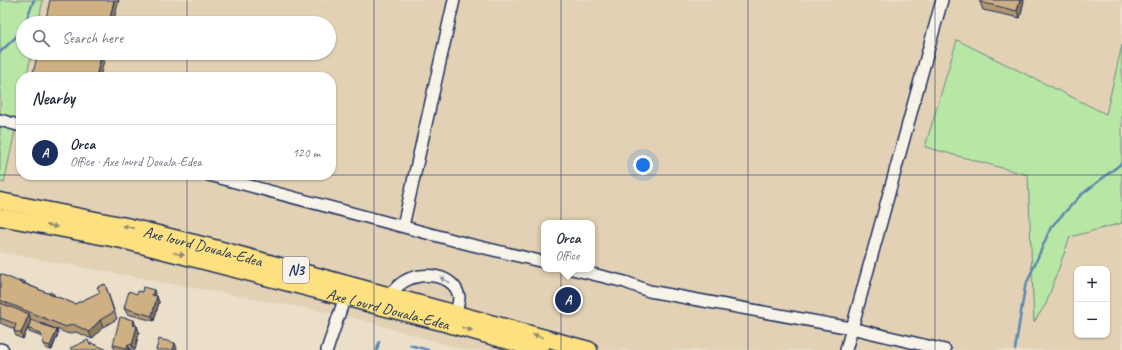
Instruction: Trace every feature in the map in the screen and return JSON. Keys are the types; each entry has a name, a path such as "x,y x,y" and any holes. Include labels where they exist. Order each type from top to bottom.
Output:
{"highway":[{"path":"0,197 31,215"},
{"name":"Axe lourd Douala-Edea","path":"0,201 31,215 126,226 218,249 589,350"},
{"path":"0,223 31,215"},
{"name":"Axe Lourd Douala-Edea","path":"0,216 31,215 541,350"}],"street":[{"path":"403,226 454,0"},
{"path":"846,350 942,0"},
{"path":"0,120 16,125"},
{"path":"228,180 541,261"},
{"path":"584,272 626,282 649,291 851,328 944,350"},
{"path":"389,295 404,281 419,275 440,277 454,285 459,298 456,313"},
{"path":"327,350 345,297"}],"shaded area":[{"path":"43,0 1122,0 1122,45 1107,114 957,40 925,147 1028,175 1034,321 1046,304 1070,237 1122,223 1122,350 466,350 348,316 0,252 0,184 4,183 16,126 16,180 336,180 336,72 27,72 30,60 336,60 336,16 40,16"}],"green space":[{"path":"0,0 43,0 40,16 16,16 16,60 30,60 27,72 16,72 16,126 4,183 0,182"},
{"path":"957,40 1106,114 1122,45 1122,223 1070,237 1046,304 1034,322 1028,175 925,147"}],"building":[{"path":"50,0 114,0 111,16 47,16"},
{"path":"980,0 1020,0 1017,11 980,2"},
{"path":"36,60 100,60 97,72 33,72"},
{"path":"0,274 75,304 100,292 97,287 105,284 114,312 100,320 89,332 73,324 66,327 0,300"},
{"path":"20,280 25,282 24,284 19,282"},
{"path":"143,287 154,290 152,295 157,296 152,316 124,308 129,291 137,294 138,291 142,292"},
{"path":"0,303 29,314 21,333 14,331 16,324 0,318"},
{"path":"120,317 134,320 133,325 137,326 132,345 128,344 127,348 113,345"},
{"path":"31,320 57,330 50,346 44,344 41,334 28,328"},
{"path":"159,339 175,343 173,350 156,350"},
{"path":"88,340 90,345 91,343 108,350 72,350 70,348"}],"waterway":[{"path":"28,16 34,0"},
{"path":"0,52 16,37"},
{"path":"1015,350 1025,287 1051,227 1081,195 1122,163"},
{"path":"377,350 379,342"},
{"path":"410,345 428,350"}],"place":[{"name":"Orca","path":"568,300"}]}
